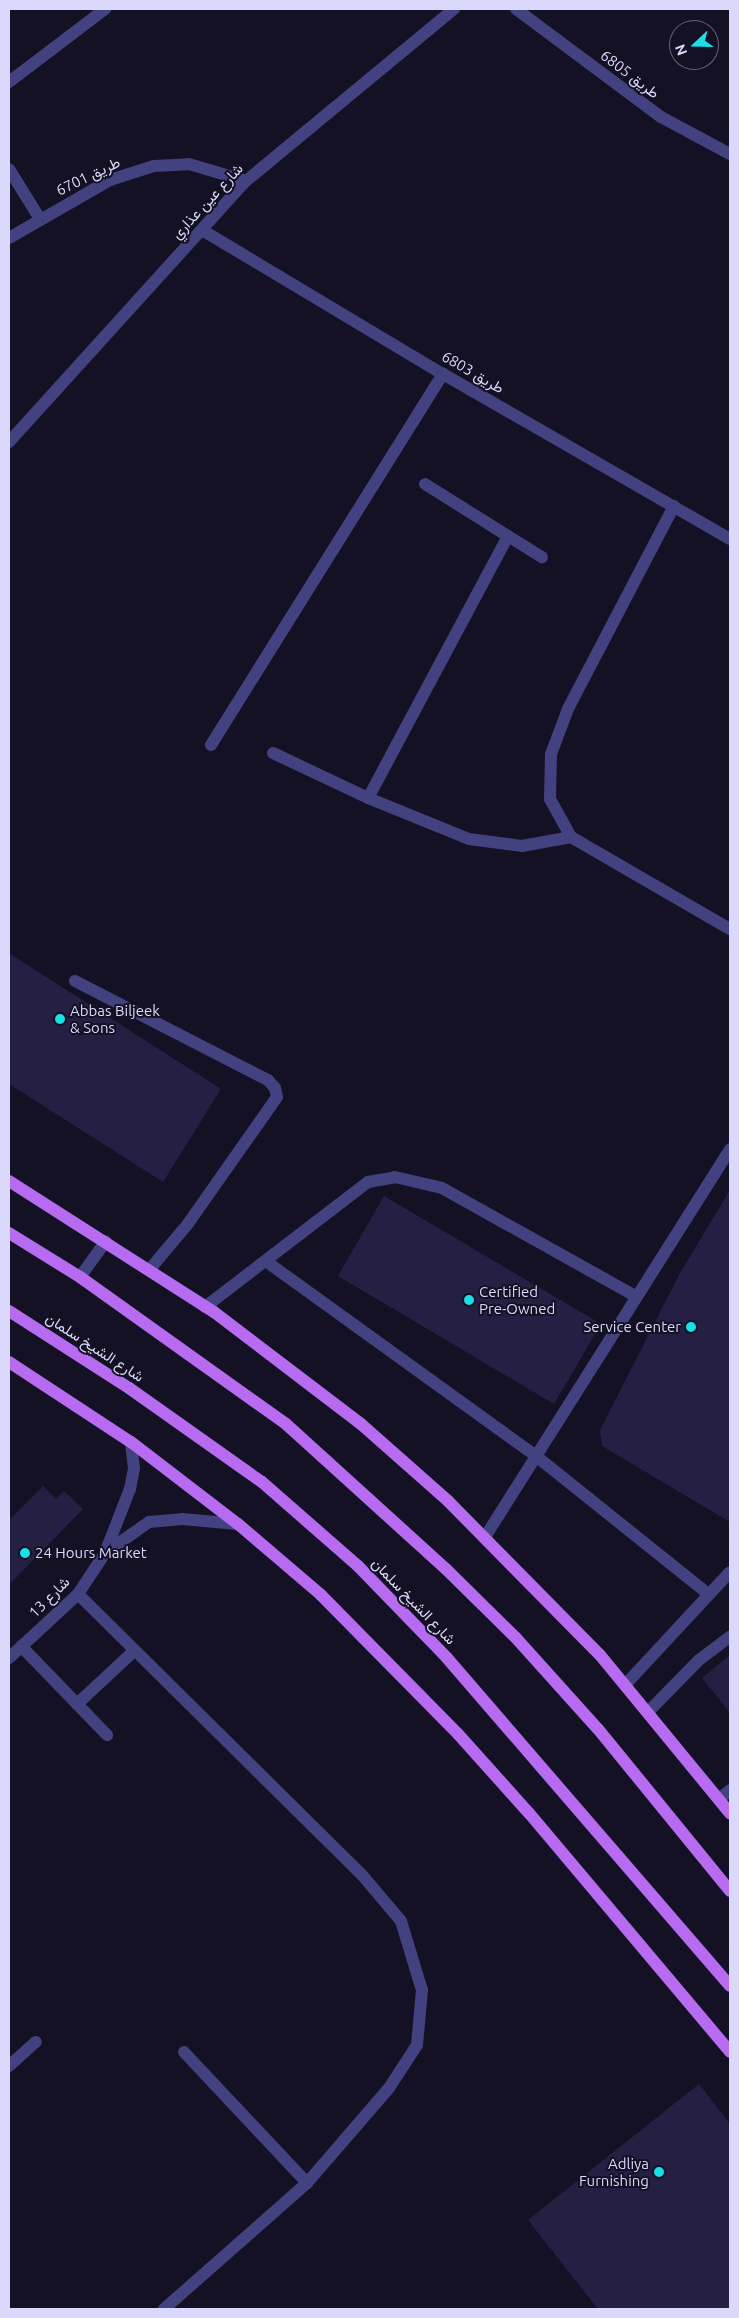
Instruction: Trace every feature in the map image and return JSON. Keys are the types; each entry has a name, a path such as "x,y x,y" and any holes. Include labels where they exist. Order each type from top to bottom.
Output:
{"main road":[{"path":"9,1181 150,1269 361,1424 486,1537 600,1655 730,1813"},
{"path":"9,1233 80,1277 286,1424 446,1569 516,1638 598,1729 730,1891"},
{"name":"شارع الشيخ سلمان","path":"9,1310 129,1388 262,1482 358,1566 447,1658 730,1986"},
{"path":"9,1362 131,1442 238,1524 321,1595 458,1734 529,1813 730,2052"}],"street":[{"path":"9,82 105,9"},
{"name":"شارع عين عذاري","path":"9,442 246,181 454,9"},
{"name":"طريق 6805","path":"516,9 661,117 730,154"},
{"name":"طريق 6701","path":"9,238 110,180 154,166 189,164 246,181"},
{"path":"9,169 40,219"},
{"name":"طريق 6803","path":"202,230 443,374 730,540"},
{"path":"211,745 443,374"},
{"path":"425,484 542,557"},
{"path":"674,506 568,709 551,754 550,799 571,837 730,929"},
{"path":"368,798 508,536"},
{"path":"273,753 368,798 468,839 522,846 571,837"},
{"path":"75,981 268,1080 275,1088 277,1097 187,1225 150,1269"},
{"path":"486,1537 730,1149"},
{"path":"204,1307 267,1262 368,1182 395,1177 442,1188 636,1297"},
{"path":"80,1277 106,1241"},
{"path":"267,1262 536,1456 708,1594"},
{"path":"105,1553 130,1489 134,1468 131,1442"},
{"path":"105,1553 150,1522 182,1519 238,1524"},
{"name":"شارع 13","path":"9,1658 78,1594 105,1553"},
{"path":"625,1685 730,1572"},
{"path":"78,1594 364,1876 401,1921 422,1990 417,2045 389,2088 307,2183 164,2309"},
{"path":"648,1712 693,1666 730,1637"},
{"path":"22,1646 107,1735"},
{"path":"77,1704 134,1651"},
{"path":"719,1799 730,1790"},
{"path":"9,2066 36,2042"},
{"path":"184,2052 307,2183"}],"building":[{"name":"Abbas Biljeek & Sons","path":"9,953 221,1089 163,1182 9,1084"},
{"name":"Service Center","path":"730,1190 730,1522 602,1446 600,1430 680,1273"},
{"name":"Certified Pre-Owned","path":"384,1196 601,1324 554,1404 338,1276"},
{"name":"24 Hours Market","path":"43,1486 56,1499 64,1491 83,1509 9,1585 9,1520"},
{"path":"730,1655 730,1713 702,1678"},
{"name":"Adliya Furnishing","path":"699,2084 730,2124 730,2309 598,2309 528,2220"}],"place":[{"name":"Abbas Biljeek & Sons","path":"60,1019"},
{"name":"Certified Pre-Owned","path":"469,1300"},
{"name":"Service Center","path":"691,1327"},
{"name":"24 Hours Market","path":"25,1553"},
{"name":"Adliya Furnishing","path":"659,2172"}]}
